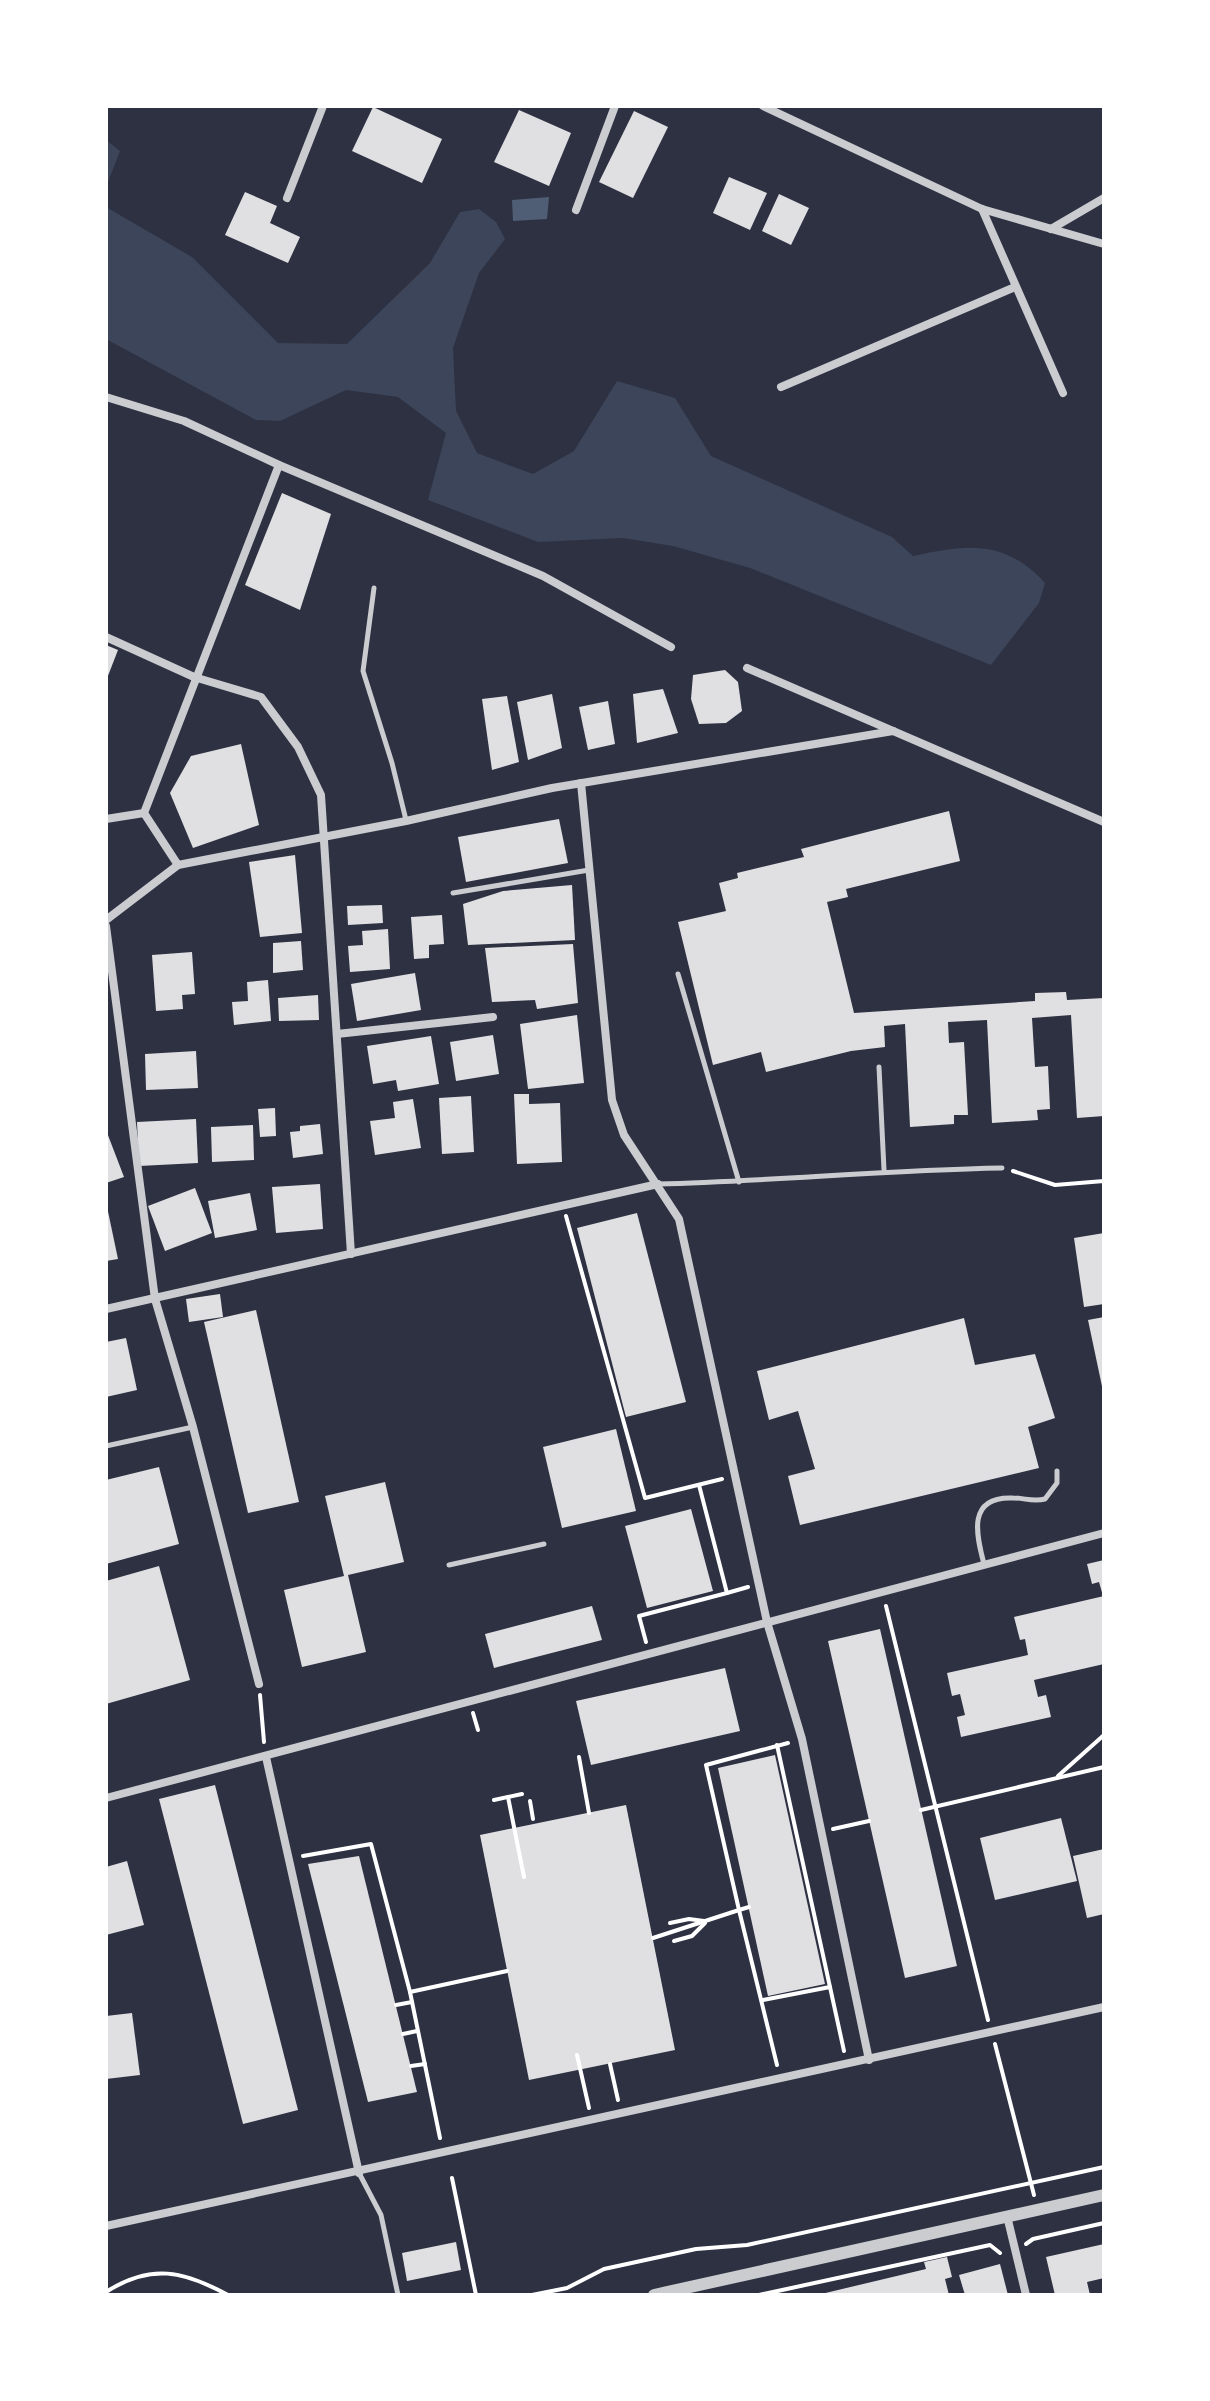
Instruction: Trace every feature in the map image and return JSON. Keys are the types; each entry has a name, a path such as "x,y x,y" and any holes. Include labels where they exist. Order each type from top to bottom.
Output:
{"street":[{"path":"287,198 323,106"},
{"path":"576,210 615,106"},
{"path":"763,106 982,209 1104,244"},
{"path":"1051,229 1104,198"},
{"path":"982,209 1063,393"},
{"path":"781,387 1015,287"},
{"path":"106,397 184,421 279,465 543,576 671,647"},
{"path":"144,813 194,677 279,465"},
{"path":"106,637 194,677 261,697 298,747 321,795 351,1254"},
{"path":"747,668 1104,822"},
{"path":"106,920 178,865 581,783 893,731"},
{"path":"581,783 612,1100 624,1135 679,1219 767,1622 802,1739 869,2060"},
{"path":"106,819 144,813"},
{"path":"144,813 178,865"},
{"path":"106,926 155,1299 193,1427 259,1684"},
{"path":"337,1034 493,1017"},
{"path":"106,1309 658,1184"},
{"path":"106,1798 1104,1533"},
{"path":"266,1757 359,2173"},
{"path":"106,2226 359,2173 1104,2007"},
{"path":"654,2295 1104,2195"},
{"path":"1007,2216 1026,2295"}],"lane":[{"path":"374,588 363,671 392,763 406,821"},
{"path":"453,893 590,870"},
{"path":"678,974 739,1182"},
{"path":"879,1067 884,1170"},
{"path":"658,1184 739,1182 884,1170 1002,1168"},
{"path":"106,1446 193,1427"},
{"path":"984,1564 976,1524 981,1511 995,1500 1010,1497 1045,1499 1057,1483 1057,1471"},
{"path":"449,1565 544,1544"},
{"path":"359,2173 381,2215 398,2295"}],"path":[{"path":"1002,1168 1055,1185 1104,1181"},
{"path":"570,1228 645,1498 735,1475"},
{"path":"699,1485 727,1593"},
{"path":"650,1655 639,1616 759,1583"},
{"path":"882,1592 1037,2209"},
{"path":"259,1684 266,1757"},
{"path":"1056,1778 1104,1735"},
{"path":"780,2079 706,1765 802,1739"},
{"path":"777,1745 806,1887 848,2065"},
{"path":"579,1757 589,1813"},
{"path":"921,1810 1104,1767"},
{"path":"494,1800 522,1794"},
{"path":"508,1797 524,1877"},
{"path":"530,1801 533,1819"},
{"path":"288,1858 371,1844 410,1992 443,2154"},
{"path":"653,1938 749,1907"},
{"path":"670,1923 689,1919 707,1921"},
{"path":"674,1941 692,1936 707,1921"},
{"path":"410,1992 507,1971"},
{"path":"763,2000 830,1987"},
{"path":"396,2005 412,2002"},
{"path":"403,2034 417,2031"},
{"path":"577,2055 584,2088"},
{"path":"411,2066 425,2064"},
{"path":"610,2064 618,2102"},
{"path":"532,2295 567,2288 617,2266 696,2249 747,2245 1104,2167"},
{"path":"452,2178 476,2295"},
{"path":"1024,2248 1033,2239 1104,2223"},
{"path":"759,2295 990,2245 1005,2262"},
{"path":"106,2292 127,2280 166,2273 185,2275 228,2295"}],"shaded area":[{"path":"106,140 120,151 106,187"},
{"path":"549,197 547,219 513,221 512,200"},
{"path":"106,207 192,257 278,343 347,344 430,263 460,212 479,209 496,222 505,239 479,273 453,348 456,411 477,453 533,474 574,451 617,381 675,398 711,456 892,537 913,556 950,549 984,548 1015,559 1045,583 1039,603 991,665 750,568 673,546 623,538 538,542 428,500 446,433 398,397 346,390 280,421 256,420 106,339"}],"building":[{"path":"373,107 442,139 422,183 352,151"},
{"path":"519,110 571,133 549,186 494,162"},
{"path":"634,111 668,127 633,198 599,182"},
{"path":"729,177 767,193 750,230 713,213"},
{"path":"245,192 277,206 270,223 300,237 288,263 225,235"},
{"path":"779,194 809,208 791,245 762,231"},
{"path":"282,493 331,514 300,610 245,585"},
{"path":"106,645 118,650 106,681"},
{"path":"725,670 738,682 742,711 726,723 699,724 691,699 693,675"},
{"path":"663,689 678,733 637,743 633,694"},
{"path":"552,694 562,748 528,760 517,702"},
{"path":"507,696 519,762 492,770 482,699"},
{"path":"608,701 615,744 588,750 579,707"},
{"path":"241,744 259,825 193,848 170,793 191,756"},
{"path":"949,811 960,861 846,889 848,897 827,902 854,1013 1035,1001 1035,993 1066,992 1067,1000 1104,998 1104,1116 1077,1118 1071,1015 1032,1018 1035,1067 1048,1066 1050,1109 1037,1110 1038,1120 992,1123 987,1020 948,1022 949,1043 964,1042 968,1115 954,1115 954,1124 910,1127 905,1024 884,1026 885,1047 851,1051 766,1072 761,1052 713,1065 678,922 726,911 719,883 738,878 737,873 804,857 801,849"},
{"path":"559,819 568,863 466,882 458,837"},
{"path":"295,855 302,933 260,937 249,862"},
{"path":"572,885 575,940 468,945 463,904 503,891"},
{"path":"382,905 383,923 348,925 347,906"},
{"path":"442,915 444,944 429,945 429,958 414,959 411,917"},
{"path":"388,929 390,969 350,972 348,946 363,945 362,931"},
{"path":"301,941 303,970 273,973 273,943"},
{"path":"573,944 578,1003 537,1009 535,1000 492,1002 485,948"},
{"path":"192,952 195,994 182,995 183,1009 156,1011 152,955"},
{"path":"415,973 421,1010 357,1021 351,984"},
{"path":"268,980 271,1021 234,1025 232,1002 248,1001 247,982"},
{"path":"318,995 319,1020 279,1021 278,998"},
{"path":"577,1015 584,1083 528,1089 520,1024"},
{"path":"493,1035 499,1074 456,1081 450,1042"},
{"path":"431,1036 439,1084 398,1091 396,1080 373,1084 367,1046"},
{"path":"196,1051 198,1088 146,1090 145,1054"},
{"path":"514,1094 529,1094 529,1104 560,1103 562,1162 517,1164"},
{"path":"471,1096 474,1152 442,1154 439,1098"},
{"path":"413,1099 421,1148 375,1155 370,1121 395,1118 393,1102"},
{"path":"275,1108 276,1136 260,1137 258,1109"},
{"path":"196,1119 198,1163 139,1166 137,1122"},
{"path":"320,1124 323,1154 293,1158 290,1132 300,1131 300,1126"},
{"path":"253,1125 254,1160 212,1162 211,1127"},
{"path":"106,1130 124,1177 106,1183"},
{"path":"320,1184 323,1229 276,1233 272,1187"},
{"path":"195,1188 212,1233 165,1251 148,1206"},
{"path":"250,1193 257,1230 215,1238 208,1201"},
{"path":"106,1202 118,1259 106,1261"},
{"path":"637,1213 686,1402 626,1417 577,1228"},
{"path":"1104,1233 1104,1304 1084,1307 1074,1238"},
{"path":"220,1294 223,1317 189,1322 186,1299"},
{"path":"256,1310 299,1502 248,1513 204,1322"},
{"path":"1104,1317 1104,1391 1103,1391 1088,1320"},
{"path":"964,1318 975,1365 1035,1354 1055,1418 1028,1427 1039,1468 800,1525 788,1476 815,1469 798,1411 769,1420 757,1371"},
{"path":"126,1338 137,1390 106,1397 106,1342"},
{"path":"616,1429 636,1511 562,1528 543,1447"},
{"path":"159,1467 179,1544 106,1564 106,1480"},
{"path":"385,1482 404,1562 348,1575 366,1652 302,1667 284,1590 344,1576 325,1496"},
{"path":"691,1509 713,1591 647,1608 625,1526"},
{"path":"1104,1560 1103,1596 1099,1582 1092,1584 1087,1564"},
{"path":"159,1566 190,1680 106,1704 106,1581"},
{"path":"1104,1596 1104,1664 1034,1680 1038,1697 1046,1695 1051,1717 961,1737 957,1717 965,1715 960,1694 952,1696 947,1673 1028,1655 1025,1639 1020,1640 1014,1617"},
{"path":"592,1606 602,1640 494,1668 485,1634"},
{"path":"880,1629 957,1966 905,1978 828,1641"},
{"path":"725,1668 740,1731 591,1765 576,1701"},
{"path":"775,1755 825,1984 768,1996 718,1768"},
{"path":"215,1785 298,2110 243,2124 159,1799"},
{"path":"626,1805 675,2050 529,2080 480,1835"},
{"path":"1061,1818 1077,1881 995,1900 980,1838"},
{"path":"1104,1849 1104,1914 1087,1918 1073,1856"},
{"path":"359,1856 417,2092 368,2102 308,1864"},
{"path":"127,1861 144,1925 106,1935 106,1867"},
{"path":"132,2013 140,2075 106,2079 106,2016"},
{"path":"456,2242 461,2270 407,2281 402,2253"},
{"path":"1104,2244 1104,2278 1087,2282 1090,2295 1055,2295 1046,2257"},
{"path":"947,2257 952,2277 945,2279 949,2295 817,2295 926,2269 924,2262"},
{"path":"1000,2264 1008,2295 965,2295 959,2275"}]}
